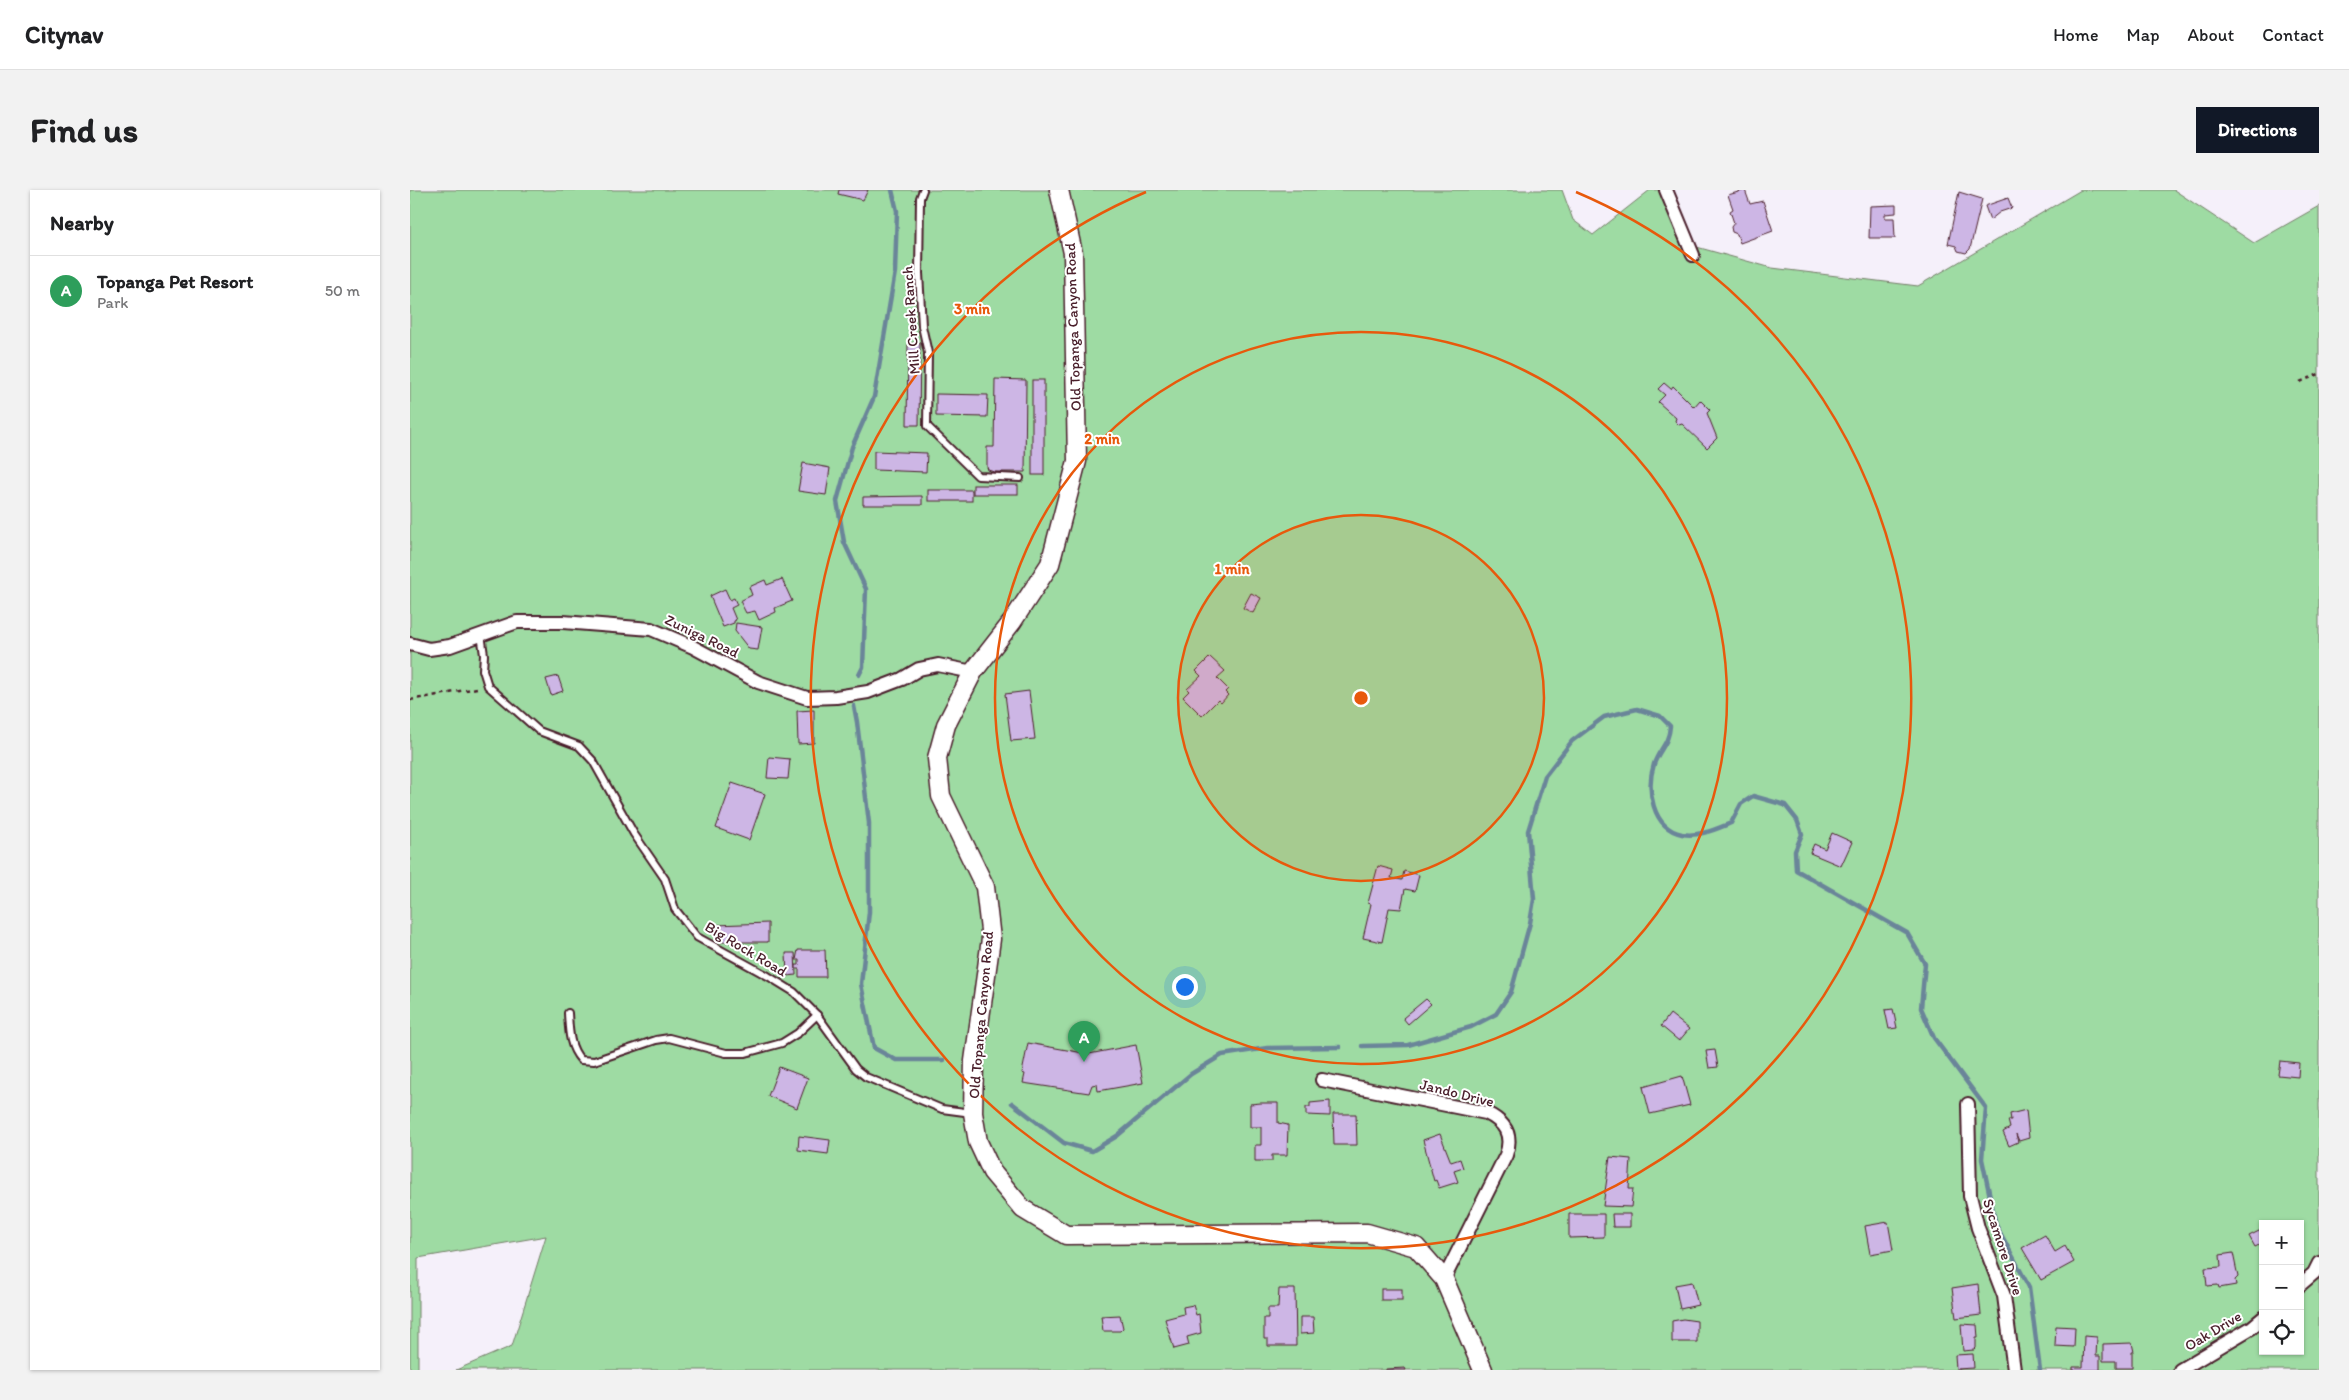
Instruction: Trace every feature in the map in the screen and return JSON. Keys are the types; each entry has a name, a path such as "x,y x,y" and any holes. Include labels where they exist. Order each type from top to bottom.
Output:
{"main road":[{"name":"Old Topanga Canyon Road","path":"1059,190 1073,253 1077,461 1050,564 1012,622 973,672 946,725 937,758 941,796 985,887 991,939 974,1061 973,1113 978,1142 992,1172 1023,1208 1066,1235 1367,1233 1416,1247 1444,1279 1483,1370"}],"street":[{"path":"1666,190 1693,255"},
{"name":"Zuniga Road","path":"410,644 429,649 442,647 517,622 563,622 651,629 693,647 758,682 807,698 836,697 868,692 902,679 920,669 938,665 973,672"},
{"name":"Jando Drive","path":"1322,1080 1486,1113 1496,1118 1508,1130 1509,1147 1506,1155 1444,1279"},
{"name":"Sycamore Drive","path":"1968,1104 1970,1196 1978,1228 2004,1296 2014,1370"},
{"path":"2304,1282 2314,1273 2319,1263"},
{"name":"Oak Drive","path":"2180,1370 2259,1321"}],"lane":[{"name":"Mill Creek Ranch","path":"923,190 920,198 919,273 922,326 928,353 927,426 978,476 1020,478"},
{"path":"481,634 484,656 482,670 488,686"},
{"name":"Big Rock Road","path":"488,686 539,731 579,746 593,761 634,834 665,879 675,909 697,937 794,992 817,1016 856,1069 866,1077 942,1109 973,1113"},
{"path":"568,1013 570,1036 576,1054 580,1060 594,1061 656,1040 669,1038 726,1053 745,1052 782,1043 798,1033 817,1016"}],"path":[{"path":"2300,382 2319,374"},
{"path":"410,700 488,686"}],"green space":[{"path":"410,190 1562,190 1573,220 1593,235 1650,190 1663,190 1693,246 1772,268 1918,286 2081,190 2174,190 2254,243 2319,206 2319,1370 456,1370 512,1346 546,1236 418,1258 418,1370 410,1370"}],"building":[{"path":"839,190 868,190 863,200 838,194"},
{"path":"1745,190 1750,204 1763,201 1773,231 1740,243 1737,234 1732,232 1731,227 1734,223 1730,211 1733,209 1728,195"},
{"path":"1959,192 1982,199 1970,249 1966,253 1958,251 1956,246 1948,244"},
{"path":"2008,198 2012,208 2000,212 1990,220 1985,206"},
{"path":"1896,205 1896,213 1885,214 1885,218 1894,218 1895,238 1869,238 1870,206"},
{"path":"908,343 920,343 919,425 907,425"},
{"path":"995,379 1026,380 1025,472 994,472 988,470 987,467 987,447 994,447"},
{"path":"1032,380 1044,380 1044,475 1032,475"},
{"path":"1664,383 1671,389 1673,386 1694,407 1700,400 1710,410 1707,413 1717,438 1707,448 1682,424 1679,425 1675,421 1676,418 1658,402 1665,395 1658,389"},
{"path":"936,394 988,395 987,417 936,416"},
{"path":"874,451 927,453 926,472 874,470"},
{"path":"803,463 830,468 826,495 798,491"},
{"path":"973,485 1018,485 1018,494 973,494"},
{"path":"928,490 972,490 972,501 928,501"},
{"path":"922,496 922,505 863,505 863,497"},
{"path":"782,579 792,601 775,608 776,612 759,620 755,611 746,613 740,601 752,595 749,587 765,580 767,585"},
{"path":"725,589 730,600 734,598 737,605 731,608 736,620 734,623 723,627 710,596"},
{"path":"1251,593 1261,598 1253,613 1243,608"},
{"path":"736,623 762,627 758,650 749,649 735,631"},
{"path":"1210,657 1225,671 1217,678 1228,689 1225,692 1228,695 1221,703 1218,700 1202,716 1183,697 1189,691 1187,689 1201,676 1196,671"},
{"path":"558,676 563,691 551,695 546,679"},
{"path":"1029,691 1035,739 1011,741 1005,694"},
{"path":"814,710 814,743 798,744 797,711"},
{"path":"769,757 790,759 788,779 767,778"},
{"path":"732,783 765,794 749,840 716,828"},
{"path":"1832,833 1852,842 1841,866 1810,853 1814,844 1825,849"},
{"path":"1378,866 1393,870 1391,878 1402,880 1404,871 1419,875 1415,891 1405,889 1401,909 1389,908 1382,942 1363,938 1371,904 1368,903"},
{"path":"768,923 768,942 717,942 716,925"},
{"path":"798,950 825,950 826,977 799,977 799,969 796,969 796,965 799,965 799,960 796,960"},
{"path":"786,953 795,953 796,975 787,976"},
{"path":"1426,999 1431,1004 1408,1024 1403,1018"},
{"path":"1893,1009 1897,1028 1889,1029 1885,1010"},
{"path":"1670,1014 1689,1029 1679,1041 1661,1026"},
{"path":"1028,1043 1089,1054 1136,1045 1143,1083 1098,1091 1097,1084 1092,1085 1089,1093 1023,1083 1025,1074 1022,1073"},
{"path":"1715,1050 1718,1067 1709,1068 1706,1051"},
{"path":"2280,1061 2299,1063 2298,1077 2278,1075"},
{"path":"779,1067 808,1078 797,1108 768,1096"},
{"path":"1682,1076 1690,1105 1650,1114 1643,1087"},
{"path":"1330,1101 1330,1116 1306,1115 1306,1107 1310,1107 1310,1103"},
{"path":"1278,1103 1278,1123 1288,1125 1287,1155 1272,1155 1272,1161 1255,1161 1255,1145 1261,1145 1261,1127 1250,1127 1250,1104"},
{"path":"2026,1110 2029,1138 2019,1141 2016,1134 2018,1142 2009,1146 2003,1132 2010,1128 2008,1120 2011,1120 2010,1114"},
{"path":"1333,1114 1356,1114 1357,1145 1334,1145"},
{"path":"1440,1134 1451,1162 1460,1159 1463,1168 1454,1171 1458,1182 1439,1188 1436,1180 1434,1181 1423,1140"},
{"path":"799,1136 830,1140 828,1154 798,1150"},
{"path":"1610,1157 1631,1159 1629,1189 1633,1189 1631,1207 1603,1206"},
{"path":"1569,1214 1604,1214 1604,1237 1569,1238"},
{"path":"1612,1214 1630,1214 1630,1227 1613,1227"},
{"path":"1888,1222 1893,1250 1870,1254 1865,1226"},
{"path":"2259,1231 2259,1245 2255,1247 2249,1236"},
{"path":"2045,1235 2055,1252 2065,1246 2074,1262 2041,1280 2022,1248"},
{"path":"2233,1253 2238,1277 2235,1280 2236,1285 2219,1288 2218,1285 2207,1286 2205,1268 2221,1267 2220,1255"},
{"path":"1692,1282 1698,1305 1680,1309 1675,1285"},
{"path":"1978,1284 1981,1315 1956,1318 1952,1288"},
{"path":"1279,1289 1295,1289 1296,1346 1268,1346 1268,1339 1264,1339 1264,1318 1268,1318 1268,1308 1278,1308"},
{"path":"1381,1289 1402,1289 1402,1300 1381,1300"},
{"path":"1193,1305 1196,1315 1199,1314 1201,1333 1187,1337 1189,1345 1174,1349 1165,1319 1184,1314 1183,1307"},
{"path":"1120,1315 1123,1328 1120,1331 1103,1331 1101,1316"},
{"path":"1300,1317 1313,1317 1314,1333 1300,1334"},
{"path":"1683,1319 1697,1321 1697,1342 1672,1342 1672,1321"},
{"path":"1961,1324 1977,1325 1978,1338 1976,1338 1976,1348 1974,1350 1963,1351"},
{"path":"2056,1326 2075,1327 2074,1347 2055,1346"},
{"path":"2084,1336 2097,1337 2096,1356 2100,1356 2100,1370 2073,1370 2073,1367 2083,1367"},
{"path":"2132,1343 2134,1352 2132,1352 2132,1368 2116,1368 2116,1361 2103,1361 2103,1344"},
{"path":"1973,1354 1974,1368 1956,1369 1955,1355"},
{"path":"1405,1368 1406,1370 1386,1370 1386,1369"}],"waterway":[{"path":"859,675 863,667 866,589 844,542 837,501 852,447 874,397 895,272 897,211 892,190"},
{"path":"854,706 869,823 869,912 861,984 874,1048 896,1060 944,1060"},
{"path":"1362,1046 1408,1045 1471,1027 1496,1014 1511,992 1530,923 1534,899 1528,831 1545,776 1572,741 1604,717 1637,709 1660,716 1670,726 1666,742 1654,764 1651,796 1658,816 1664,824 1682,834 1701,833 1731,823 1741,804 1753,796 1785,805 1797,820 1802,834 1795,851 1796,870 1907,933 1925,964 1921,1008 1934,1038 1986,1108 1982,1159 1996,1225 2029,1287 2040,1370"},
{"path":"1012,1103 1064,1143 1092,1151 1117,1136 1191,1074 1222,1055 1267,1048 1340,1047"}],"place":[{"name":"Topanga Pet Resort","path":"1084,1062"}]}
